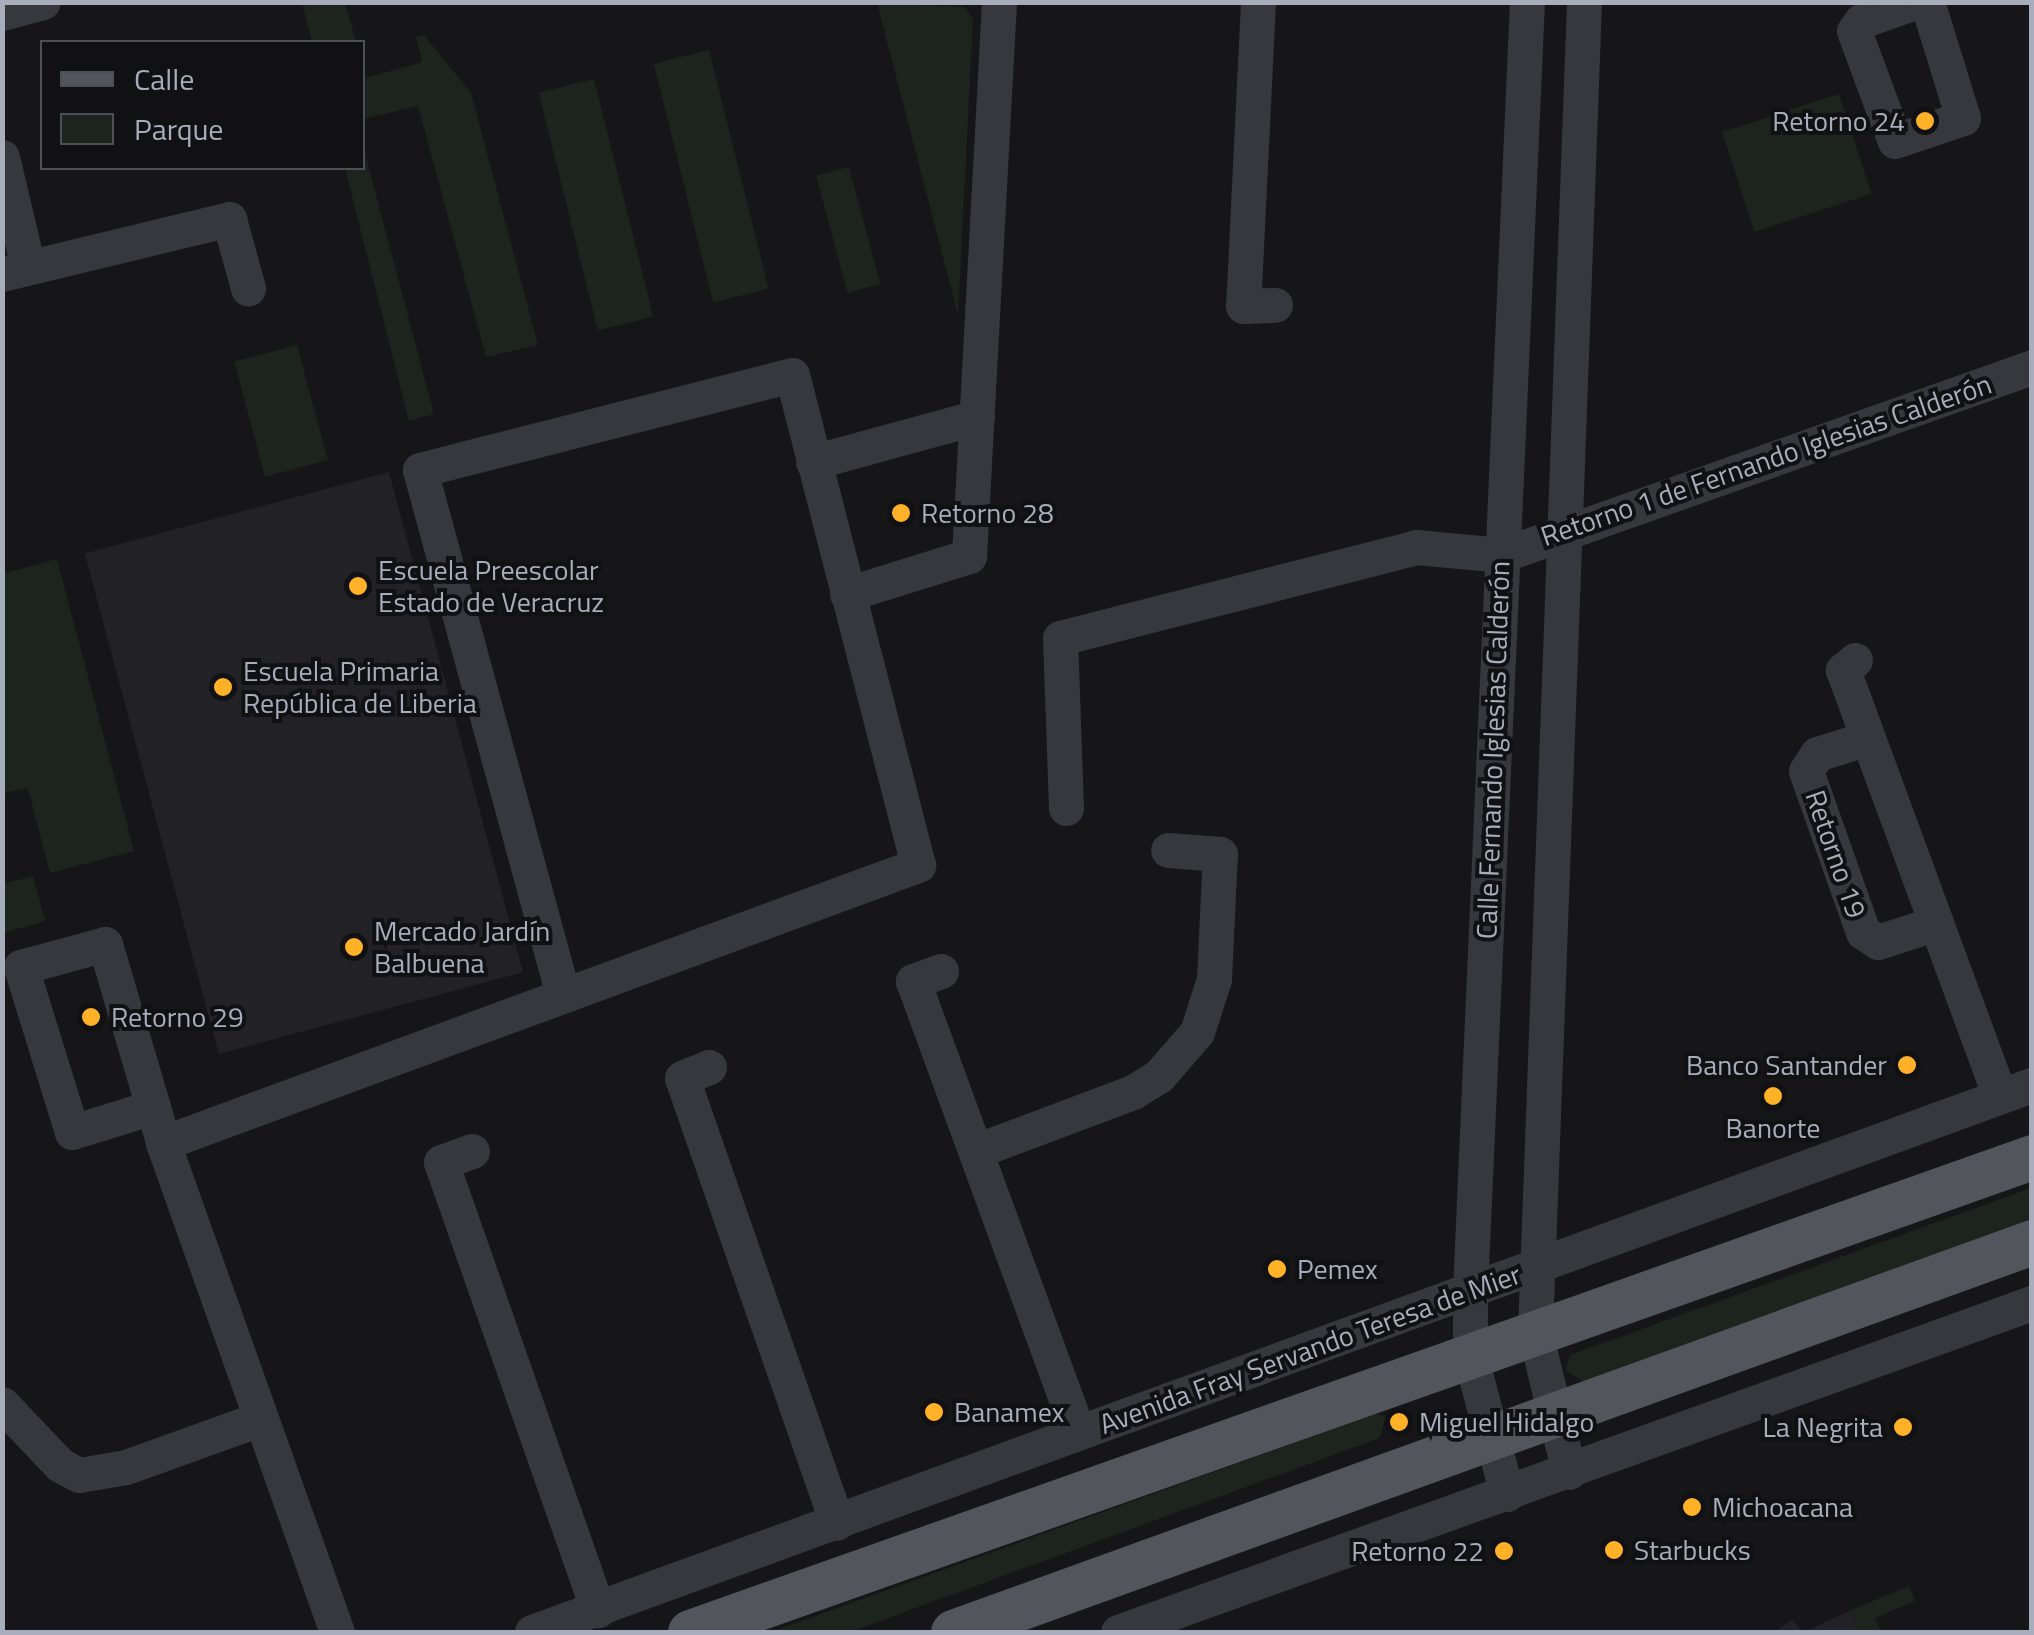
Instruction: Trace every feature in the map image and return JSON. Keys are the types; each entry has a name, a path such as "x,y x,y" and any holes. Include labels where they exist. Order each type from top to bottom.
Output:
{"main road":[{"name":"Avenida Fray Servando Teresa de Mier","path":"690,1632 2032,1157"},
{"path":"953,1632 2032,1242"}],"street":[{"path":"2,13 43,2"},
{"path":"847,594 969,556 999,2"},
{"path":"1258,2 1243,306 1275,305"},
{"name":"Calle Fernando Iglesias Calderón","path":"1507,1494 1470,1356 1470,1291 1527,2"},
{"path":"1570,1472 1535,1332 1584,2"},
{"path":"1914,2 1861,21 1854,31 1895,140 1963,118 1927,2"},
{"path":"2,157 15,271 229,219 248,288"},
{"name":"Retorno 1 de Fernando Iglesias Calderón","path":"1502,555 2032,367"},
{"path":"163,1143 918,864 792,375 420,470 563,995"},
{"path":"813,462 977,416"},
{"path":"1066,808 1060,638 1416,547 1502,555"},
{"path":"1855,660 1843,670 1936,922 2016,1090"},
{"name":"Retorno 19","path":"1868,738 1817,754 1806,771 1863,932 1878,942 1936,922"},
{"path":"976,1151 1133,1092 1158,1076 1197,1032 1214,979 1220,854 1168,850"},
{"path":"152,1107 72,1132 22,967 104,944 163,1143 337,1632"},
{"path":"942,971 913,981 1078,1432"},
{"path":"709,1067 682,1078 836,1523"},
{"name":"Avenida Fray Servando Teresa de Mier","path":"532,1632 1536,1269 2016,1090"},
{"path":"472,1151 441,1162 598,1610"},
{"path":"1142,1628 2032,1303"},
{"path":"2,1404 60,1465 79,1475 126,1467 259,1419"}],"shaded area":[{"path":"389,472 523,972 219,1054 85,554"},
{"path":"1851,1610 1860,1632 1804,1632"},
{"path":"1792,1620 1804,1632 1774,1632"}],"green space":[{"path":"302,3 345,3 355,40 311,40"},
{"path":"877,3 965,7 973,19 958,315"},
{"path":"424,35 471,93 538,345 486,357 418,106 365,119 365,74 366,78 422,62 416,37"},
{"path":"709,50 769,289 713,302 654,64"},
{"path":"594,79 653,317 598,331 539,93"},
{"path":"1839,94 1871,194 1754,232 1722,132"},
{"path":"365,154 434,414 409,421 346,170 365,170"},
{"path":"849,167 880,284 847,293 816,176"},
{"path":"297,345 328,460 265,477 234,362"},
{"path":"57,559 134,851 50,873 28,788 3,793 2,574"},
{"path":"33,876 45,921 3,933 3,884"},
{"path":"2031,1188 2031,1222 1591,1387 1565,1370 1570,1355"},
{"path":"1374,1414 1386,1416 1380,1438 850,1632 771,1632"},
{"path":"1909,1586 1915,1601 1875,1618 1881,1632 1860,1632 1851,1610"}],"place":[{"name":"Retorno 24","path":"1925,121"},
{"name":"Retorno 28","path":"901,513"},
{"name":"Escuela Preescolar Estado de Veracruz","path":"358,586"},
{"name":"Escuela Primaria República de Liberia","path":"223,687"},
{"name":"Mercado Jardín Balbuena","path":"354,947"},
{"name":"Retorno 29","path":"91,1017"},
{"name":"Banco Santander","path":"1907,1065"},
{"name":"Banorte","path":"1773,1096"},
{"name":"Pemex","path":"1277,1269"},
{"name":"Banamex","path":"934,1412"},
{"name":"Miguel Hidalgo","path":"1399,1422"},
{"name":"La Negrita","path":"1903,1427"},
{"name":"Michoacana","path":"1692,1507"},
{"name":"Starbucks","path":"1614,1550"},
{"name":"Retorno 22","path":"1504,1551"}]}
